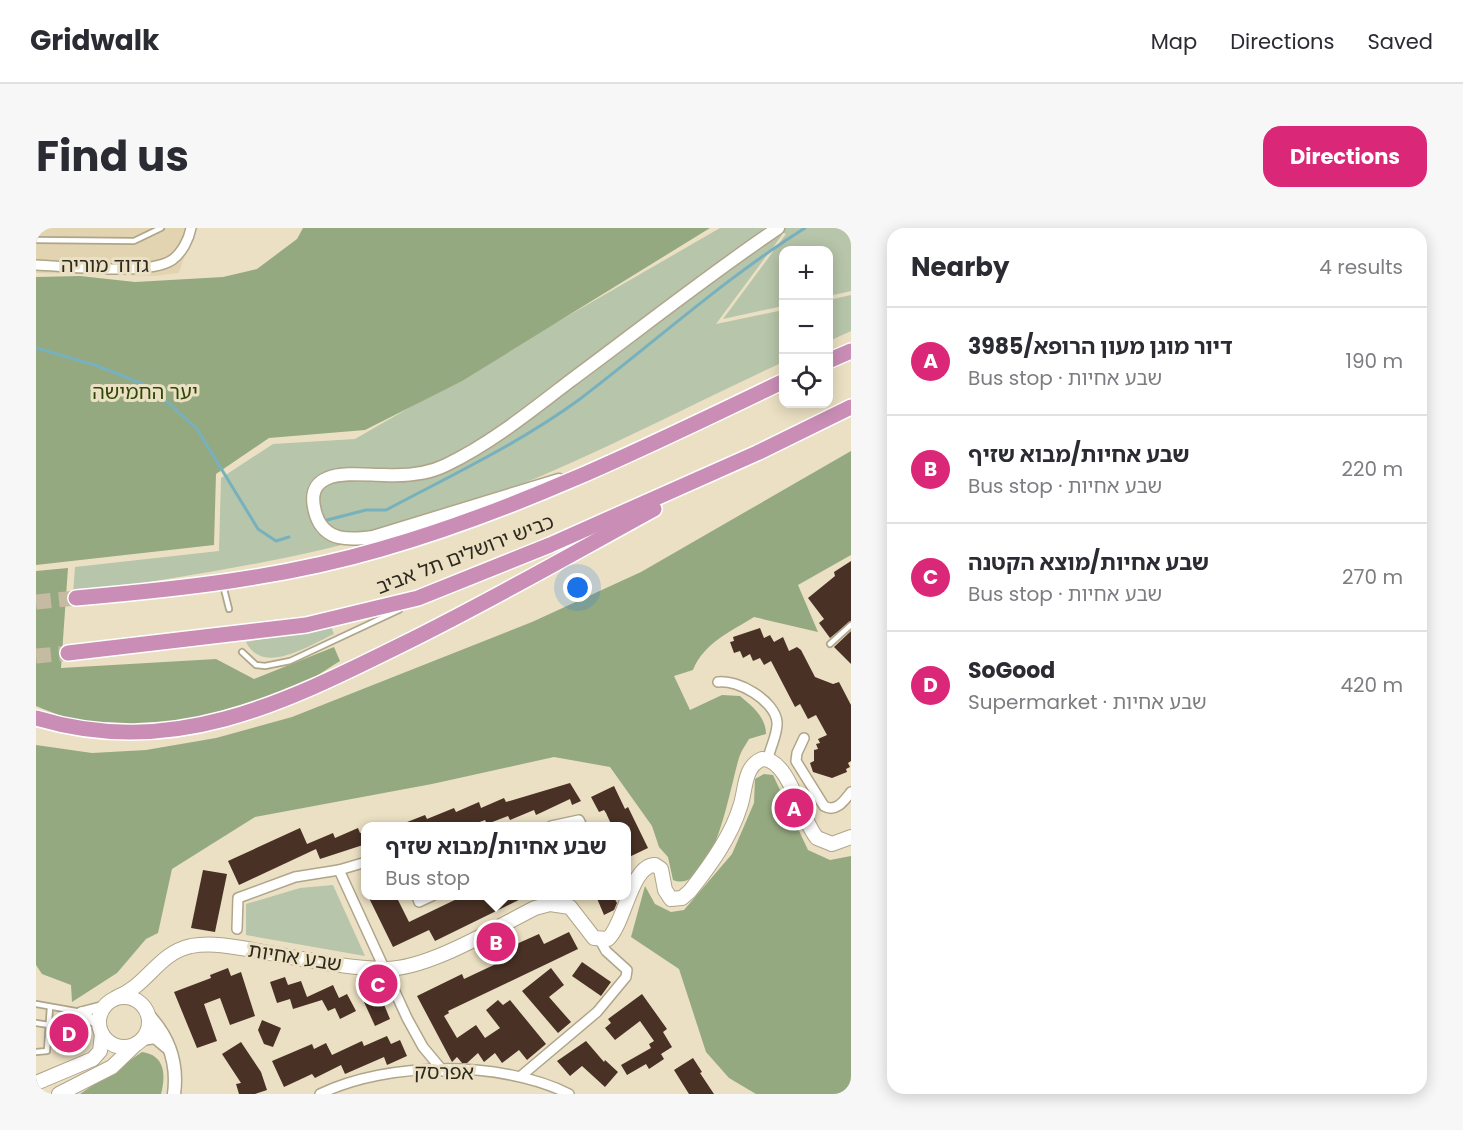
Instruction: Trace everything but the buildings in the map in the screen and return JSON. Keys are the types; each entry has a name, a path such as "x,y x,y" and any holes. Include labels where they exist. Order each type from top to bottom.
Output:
{"highway":[{"path":"833,359 851,351"},
{"name":"כביש ירושלים תל אביב","path":"76,598 222,582 301,569 391,546 469,521 589,472 779,383"},
{"name":"כביש ירושלים תל אביב","path":"68,653 306,626 363,613 444,589 550,545 757,453 851,407"},
{"path":"36,728 91,735 192,728 227,720 296,696 444,624 757,453"},
{"path":"36,718 90,730 148,732"}],"main road":[{"path":"631,892 639,874 648,865 655,865 661,869 665,890 671,899 682,898 690,891 734,823 750,769 757,761 768,759 782,771 817,838 832,844 851,837"},
{"path":"600,940 612,935 627,900"},
{"name":"שבע אחיות","path":"117,997 134,988 157,964 178,949 210,945 349,966 385,969 430,960 535,908 550,904 570,907 588,932 600,940"},
{"path":"59,1094 112,1067 139,1041 149,1023 147,985 157,964"},
{"path":"36,1083 61,1074 97,1056 102,1047 100,1030 105,1006 117,997 131,997 147,1013"},
{"path":"100,1030 117,1046 139,1041"},
{"path":"36,1075 61,1074"}],"street":[{"name":"גדוד מוריה","path":"36,265 151,267 172,260 179,254 191,228"},
{"path":"589,472 363,538 345,540 323,528 314,507 316,488 325,479 335,475 422,473 442,468 461,458 543,402 778,228"},
{"path":"718,682 733,683 748,688 775,715 777,729 768,759"},
{"path":"804,738 796,761 822,805 835,808 851,792"},
{"path":"237,929 238,898 296,878 361,863"},
{"path":"339,870 423,1047 443,1071"},
{"path":"521,1076 597,1012 626,977 627,970 606,951 600,940"},
{"path":"81,1012 105,1006"},
{"path":"81,1012 100,1030"},
{"path":"147,1013 163,1032 171,1056 174,1094"},
{"path":"139,1041 155,1036 162,1040 171,1056"},
{"name":"אפרסק","path":"320,1094 340,1084 365,1078 405,1071 443,1071 532,1078 569,1094"}],"lane":[{"path":"36,240 134,241 161,228"},
{"path":"222,582 229,609"},
{"path":"242,652 256,665 278,665 444,589"},
{"path":"830,644 851,625"},
{"path":"36,1004 81,1012"},
{"path":"36,1052 47,1051 50,1007"},
{"path":"36,1023 49,1025"}],"shaded area":[{"path":"36,228 194,228 179,273 154,276 36,273"}],"green space":[{"name":"יער החמישה","path":"303,228 710,228 462,381 365,430 269,438 216,474 214,545 36,565 36,277 80,276 135,282 223,277 257,269 297,239"},
{"path":"720,228 762,228 782,235 716,324 779,311 779,364 591,454 443,515 314,552 234,568 73,594 75,567 219,551 221,478 273,444 355,439"},
{"path":"774,228 851,228 851,291 833,295 833,246 779,246 779,307 723,319 786,234"},
{"path":"851,295 851,331 833,339 833,300"},
{"path":"851,451 851,555 798,585 818,632 754,617 711,645 693,670 674,676 690,710 722,695 740,696 761,717 766,734 749,739 742,751 719,832 710,854 700,871 688,880 673,880 668,857 659,847 652,826 610,767 554,757 432,784 255,817 172,869 158,933 146,939 117,973 72,1002 71,985 42,974 36,965 36,745 92,753 146,750 216,738 292,717 532,622 641,572"},
{"path":"68,568 61,668 216,659 254,679 334,647 340,661 289,691 265,701 211,716 184,721 128,725 101,724 65,717 36,706 36,571"},
{"path":"331,627 334,634 299,651 274,658 263,657 254,652 246,642"},
{"path":"764,774 773,775 808,850 830,860 851,856 851,1094 756,1094 729,1078 706,1052 679,969 631,937 645,886 655,904 671,912 684,910 732,854 754,803 755,779"},
{"path":"333,885 365,956 246,935 246,904 300,888"},
{"path":"142,1052 155,1057 162,1067 161,1094 80,1094"}],"waterway":[{"path":"327,520 366,510 386,510 534,430 580,399 775,247 805,228"},
{"path":"36,348 95,365 151,387 197,429 258,529 276,541 289,537"}],"tunnel":[{"path":"36,602 76,598"},
{"path":"36,656 68,653"}],"place":[{"name":"3985/דיור מוגן מעון הרופא","path":"794,808"},
{"name":"שבע אחיות/מבוא שזיף","path":"496,942"},
{"name":"שבע אחיות/מוצא הקטנה","path":"378,984"},
{"name":"SoGood","path":"69,1033"}]}
